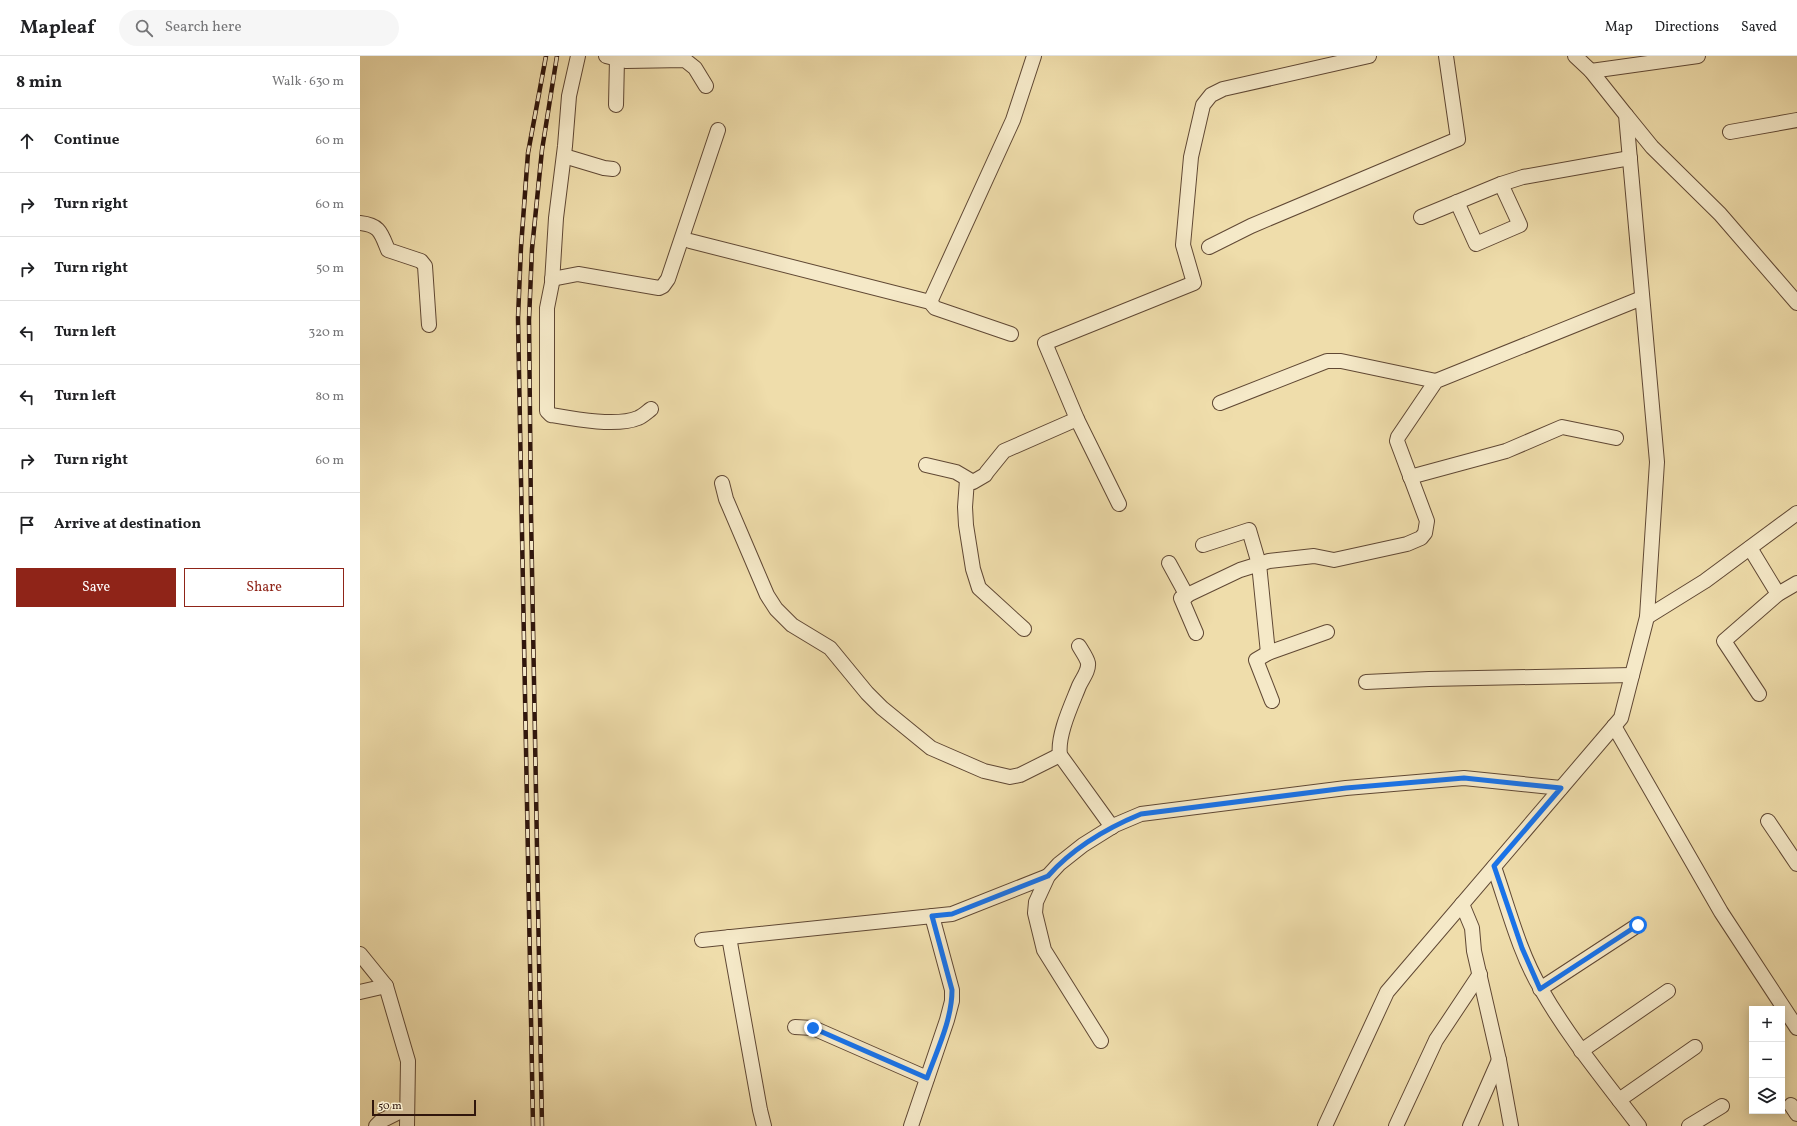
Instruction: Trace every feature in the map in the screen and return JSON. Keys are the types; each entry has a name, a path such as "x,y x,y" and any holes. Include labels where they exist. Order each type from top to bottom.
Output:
{"street":[{"path":"578,56 569,96 564,156 556,218 552,279 547,308 547,411 551,416 596,421 613,421 638,418 651,409"},
{"path":"930,302 1013,120 1032,56"},
{"path":"1119,504 1077,419 1046,343 1194,283 1183,245 1192,157 1202,104 1211,95 1223,89 1370,56"},
{"path":"1209,247 1251,226 1458,139 1446,56"},
{"path":"1575,56 1590,70 1652,147 1720,214 1797,303"},
{"path":"1590,70 1698,56"},
{"path":"616,105 612,58 626,61 685,58 695,68 706,86"},
{"path":"1325,1126 1387,992 1621,718 1647,617 1657,462 1626,115"},
{"path":"1730,132 1797,120"},
{"path":"552,279 578,274 659,288 664,286 668,279 718,130"},
{"path":"564,156 604,168 613,168"},
{"path":"1421,217 1501,184 1523,177 1630,158"},
{"path":"1457,202 1476,244 1520,225 1501,184"},
{"path":"360,223 370,225 378,229 383,236 388,250 421,261 425,266 429,325"},
{"path":"690,241 930,302 935,308 1011,334"},
{"path":"1220,403 1327,361 1341,361 1436,381 1642,298"},
{"path":"1196,633 1181,598 1240,570 1259,564 1303,557 1314,556 1334,560 1407,544 1421,538 1425,533 1426,521 1397,441 1398,437 1436,381"},
{"path":"926,465 956,472 967,480 973,482 985,475 1004,451 1077,419"},
{"path":"1410,477 1506,451 1562,427 1616,438"},
{"path":"967,480 965,507 966,526 973,569 979,588 1024,629"},
{"path":"722,483 726,499 767,595 776,609 792,625 830,648 867,693 882,708 931,748 984,771 1010,777 1020,775 1060,755"},
{"path":"1647,617 1705,581 1797,513"},
{"path":"1203,545 1249,530 1259,564 1268,653"},
{"path":"1750,548 1778,594"},
{"path":"1169,563 1186,596"},
{"path":"1759,694 1724,641 1778,594 1797,583"},
{"path":"1272,701 1256,660 1268,653 1327,632"},
{"path":"1079,646 1088,662 1087,669 1062,734 1060,755 1112,827"},
{"path":"1366,682 1632,674"},
{"path":"1614,726 1721,912 1797,1028"},
{"path":"1101,1041 1044,950 1035,914 1036,902 1048,876 1059,864 1083,845 1112,827 1141,814 1346,788 1464,778 1561,788"},
{"path":"1768,821 1797,864"},
{"path":"1494,866 1524,954 1540,989 1561,1024 1639,1126"},
{"path":"702,940 952,914 1048,876"},
{"path":"1462,904 1472,928 1511,1126"},
{"path":"911,1126 952,1001 952,990 932,916"},
{"path":"1540,989 1638,925"},
{"path":"729,937 758,1102 764,1126"},
{"path":"360,954 386,986 408,1061 407,1126"},
{"path":"1396,1126 1436,1040 1480,974"},
{"path":"360,992 386,986"},
{"path":"1582,1051 1668,990"},
{"path":"795,1026 813,1028 927,1078"},
{"path":"1619,1100 1695,1046"},
{"path":"1470,1126 1499,1060"},
{"path":"1689,1126 1722,1106"},
{"path":"376,1126 381,1121 407,1108"}],"railway":[{"path":"533,1126 518,318 521,247 528,153 546,56"},
{"path":"542,1126 529,320 532,249 542,150 557,56"}],"route":[{"path":"813,1028 927,1078 952,1001 952,990 932,916 952,914 1048,876 1059,864 1083,845 1116,825 1141,814 1346,788 1464,778 1509,781 1561,788 1494,866 1522,948 1540,989 1638,925"}]}
